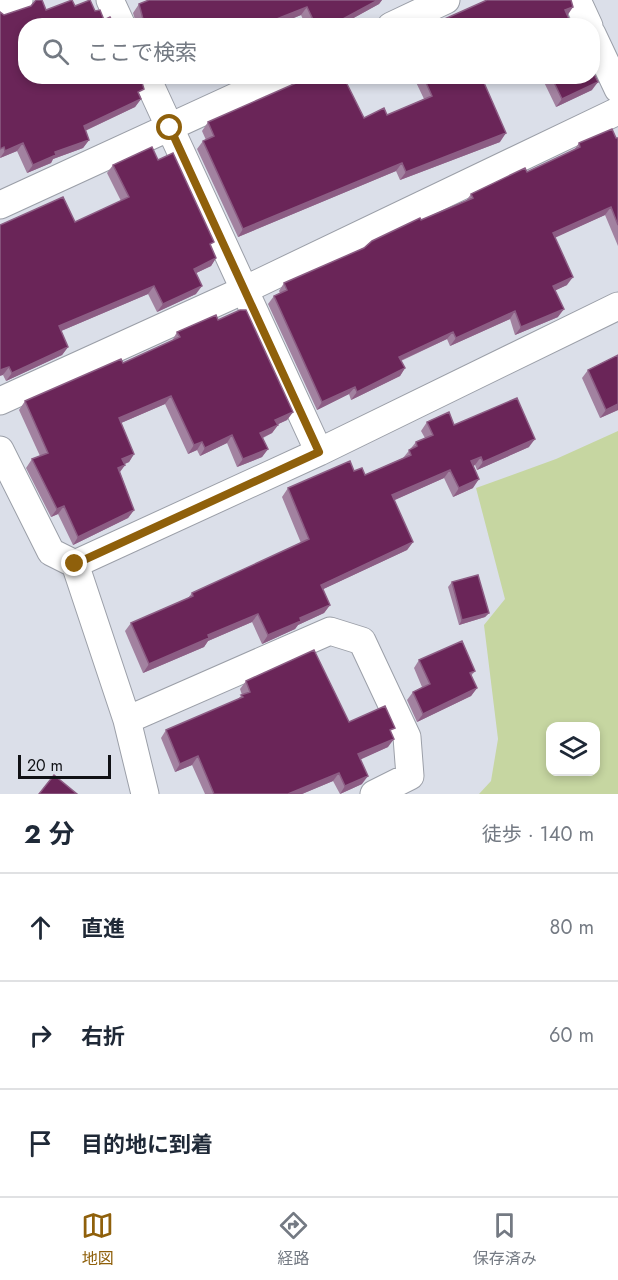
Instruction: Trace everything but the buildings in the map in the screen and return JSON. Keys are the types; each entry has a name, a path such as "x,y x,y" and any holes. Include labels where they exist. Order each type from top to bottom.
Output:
{"street":[{"path":"0,9 19,0"},
{"path":"110,0 118,18"},
{"path":"408,18 446,0"},
{"path":"577,0 585,18"},
{"path":"600,51 618,89"},
{"path":"150,84 319,452"},
{"path":"0,205 264,84"},
{"path":"0,401 244,290 618,111"},
{"path":"75,564 319,452 618,306"},
{"path":"0,450 51,552 75,564 127,720 145,794"},
{"path":"127,720 330,631 362,641 407,737 410,776 374,794"}],"green space":[{"path":"618,431 618,794 479,794 491,781 498,739 484,625 505,599 476,488 556,459"}],"route":[{"path":"75,564 319,452 170,128"}]}
